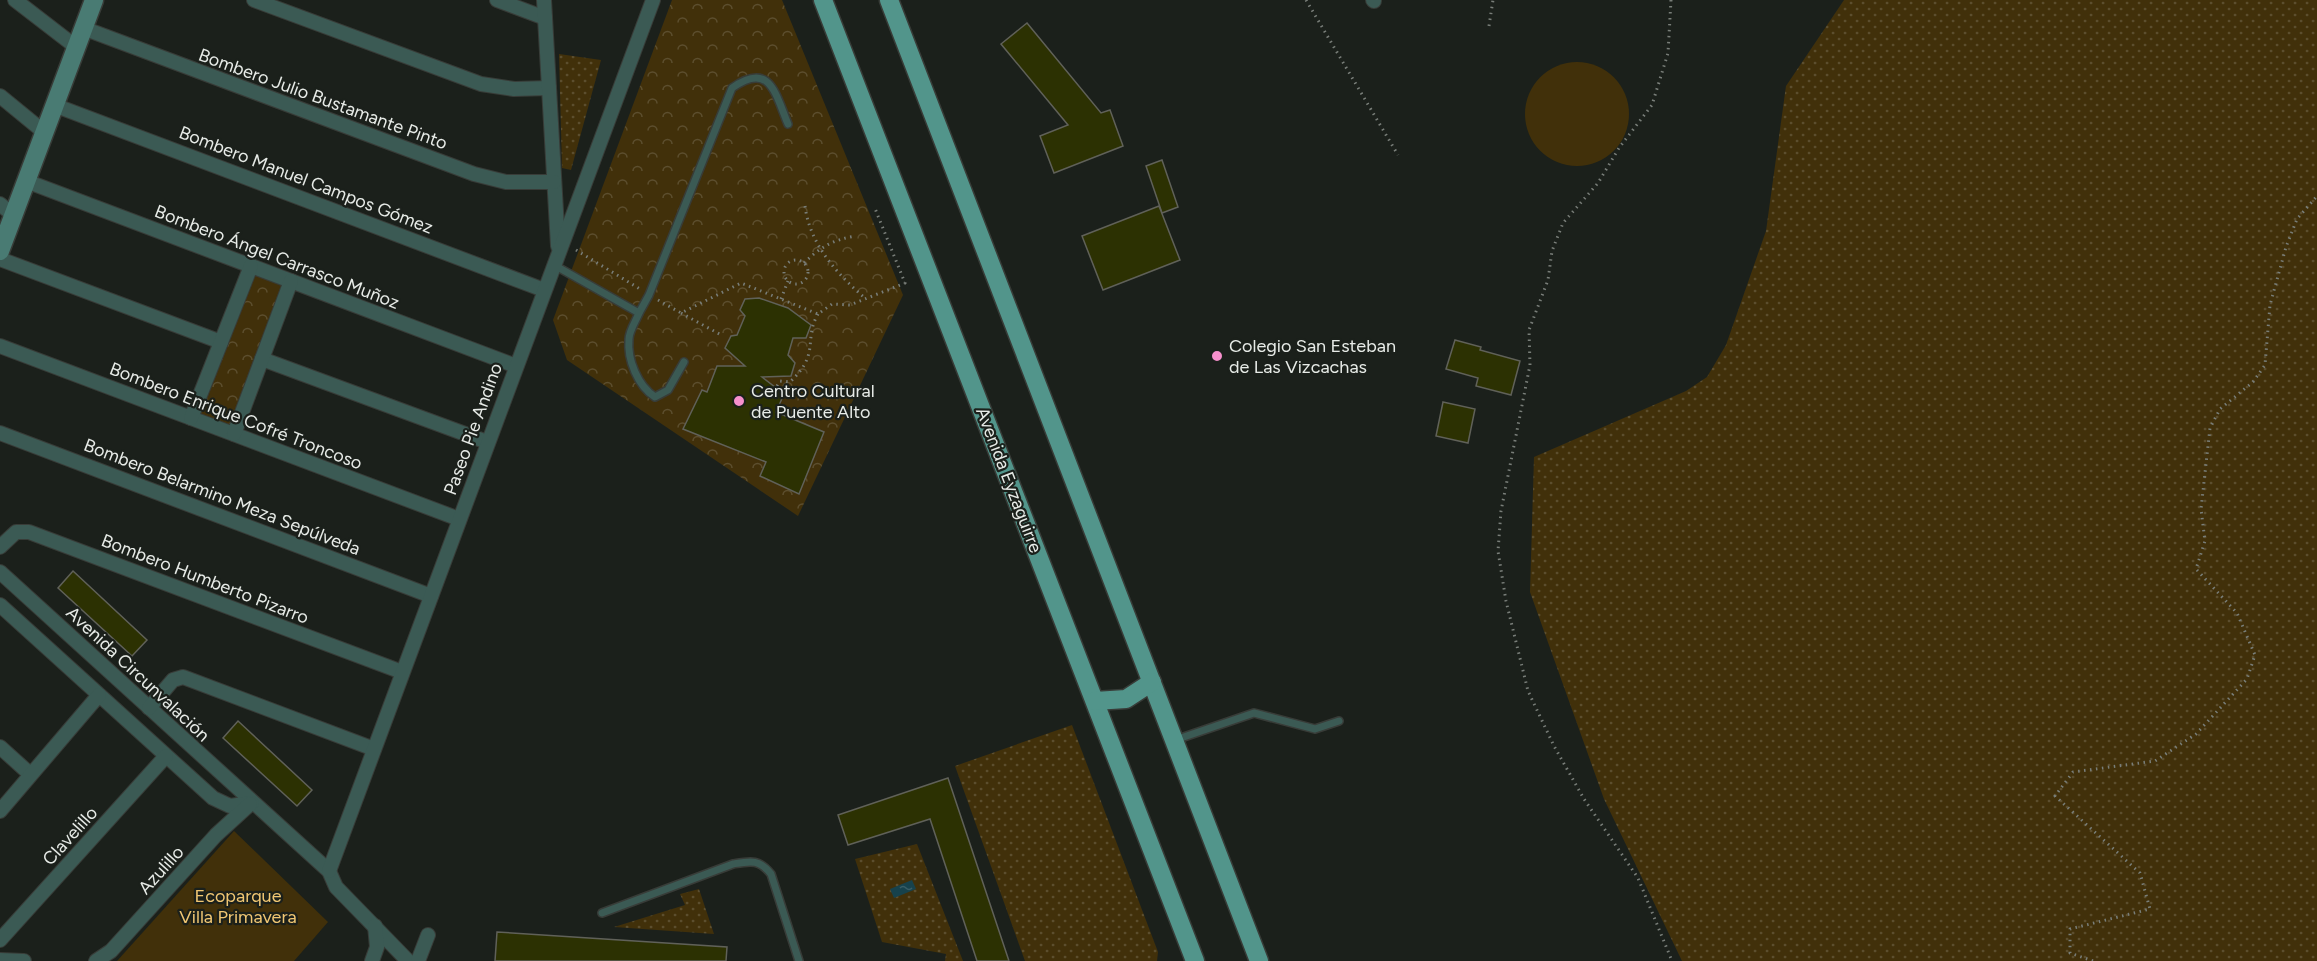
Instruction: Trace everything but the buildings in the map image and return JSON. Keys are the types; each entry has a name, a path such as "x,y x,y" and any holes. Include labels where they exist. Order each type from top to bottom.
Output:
{"main road":[{"name":"Avenida Eyzaguirre","path":"823,0 1195,961"},
{"path":"889,0 1259,961"},
{"path":"1095,701 1110,702 1126,699 1152,682"}],"street":[{"path":"15,0 76,47"},
{"path":"0,251 7,210 26,181 94,0"},
{"path":"254,0 481,84 514,89 549,88"},
{"path":"497,0 545,18"},
{"path":"544,0 558,252"},
{"name":"Paseo Pie Andino","path":"329,871 543,290 653,0"},
{"name":"Bombero Julio Bustamante Pinto","path":"83,28 474,174 506,182 554,182"},
{"path":"0,96 44,132"},
{"name":"Bombero Manuel Campos Gómez","path":"54,105 543,290"},
{"name":"Bombero Ángel Carrasco Muñoz","path":"26,181 516,366"},
{"path":"0,259 221,342"},
{"path":"191,418 252,266"},
{"path":"234,434 291,281"},
{"name":"Bombero Enrique Cofré Troncoso","path":"0,346 459,519"},
{"path":"262,359 487,442"},
{"name":"Bombero Belarmino Meza Sepúlveda","path":"0,433 431,596"},
{"name":"Bombero Humberto Pizarro","path":"0,547 12,534 20,531 29,532 402,672"},
{"name":"Avenida Circunvalación","path":"0,572 329,871 336,887 408,961"},
{"path":"0,605 166,756 223,804 237,806 252,803"},
{"path":"149,708 173,680 183,677 374,749"},
{"path":"0,811 99,695"},
{"path":"0,747 30,774"},
{"name":"Clavelillo","path":"0,940 166,756"},
{"name":"Azulillo","path":"96,961 111,951 216,835 252,803"},
{"path":"372,961 378,947 375,926"},
{"path":"418,961 428,935"},
{"path":"0,960 24,961"}],"lane":[{"path":"684,362 668,390 655,397 644,390 634,369 629,338 649,295 732,88 746,78 761,77 771,83 788,124"},
{"path":"558,252 639,313"},
{"path":"1174,740 1254,713 1314,729 1339,721"},
{"path":"602,913 733,864 754,860 761,863 771,874 800,961"}],"path":[{"path":"1306,0 1398,155"},
{"path":"1489,26 1493,0"},
{"path":"1671,0 1668,53 1652,105 1619,148 1598,183 1563,223 1552,251 1548,280 1529,330 1530,365 1501,511 1498,551 1506,601 1528,691 1554,746 1584,800 1638,878 1672,961"},
{"path":"2093,961 2070,953 2070,929 2150,909 2140,873 2055,796 2073,772 2155,761 2196,734 2247,679 2256,655 2237,613 2196,568 2205,541 2201,509 2210,428 2220,409 2253,381 2265,365 2270,305 2286,247 2297,219 2317,196"},
{"path":"805,206 807,218 820,247 846,281 866,298"},
{"path":"777,386 780,381 790,382 801,372 811,352 813,322 818,314 832,304 850,305 905,283 874,206"},
{"path":"804,262 820,247 838,239 855,236"},
{"path":"558,252 649,295 723,336"},
{"path":"781,299 788,281 784,270 788,263 796,260 804,262"},
{"path":"788,281 795,284 805,280 808,273 804,262"},
{"path":"681,313 741,283 818,314"}],"green space":[{"path":"672,0 782,0 903,295 798,516 567,360 553,320"},
{"path":"1844,0 2317,0 2317,961 1682,961 1604,799 1530,592 1534,457 1686,391 1707,377 1726,345 1766,231 1786,86"},
{"path":"559,54 601,60 571,170 562,168"},
{"path":"1577,62 1597,66 1606,71 1620,85 1625,94 1629,114 1625,134 1620,143 1606,157 1597,162 1577,166 1557,162 1548,157 1534,143 1529,134 1525,114 1529,94 1534,85 1548,71 1557,66"},
{"path":"254,272 284,284 231,427 199,415"},
{"path":"1072,725 1158,952 1157,961 1025,961 955,766"},
{"name":"Ecoparque Villa Primavera","path":"234,831 328,922 294,961 117,961"},
{"path":"917,844 963,961 945,961 946,954 882,942 855,859"},
{"path":"699,889 714,934 614,927 685,905 680,894"}],"water":[{"path":"912,880 916,889 894,898 890,889"}],"place":[{"name":"Colegio San Esteban de Las Vizcachas","path":"1217,356"},
{"name":"Centro Cultural de Puente Alto","path":"739,401"}]}
